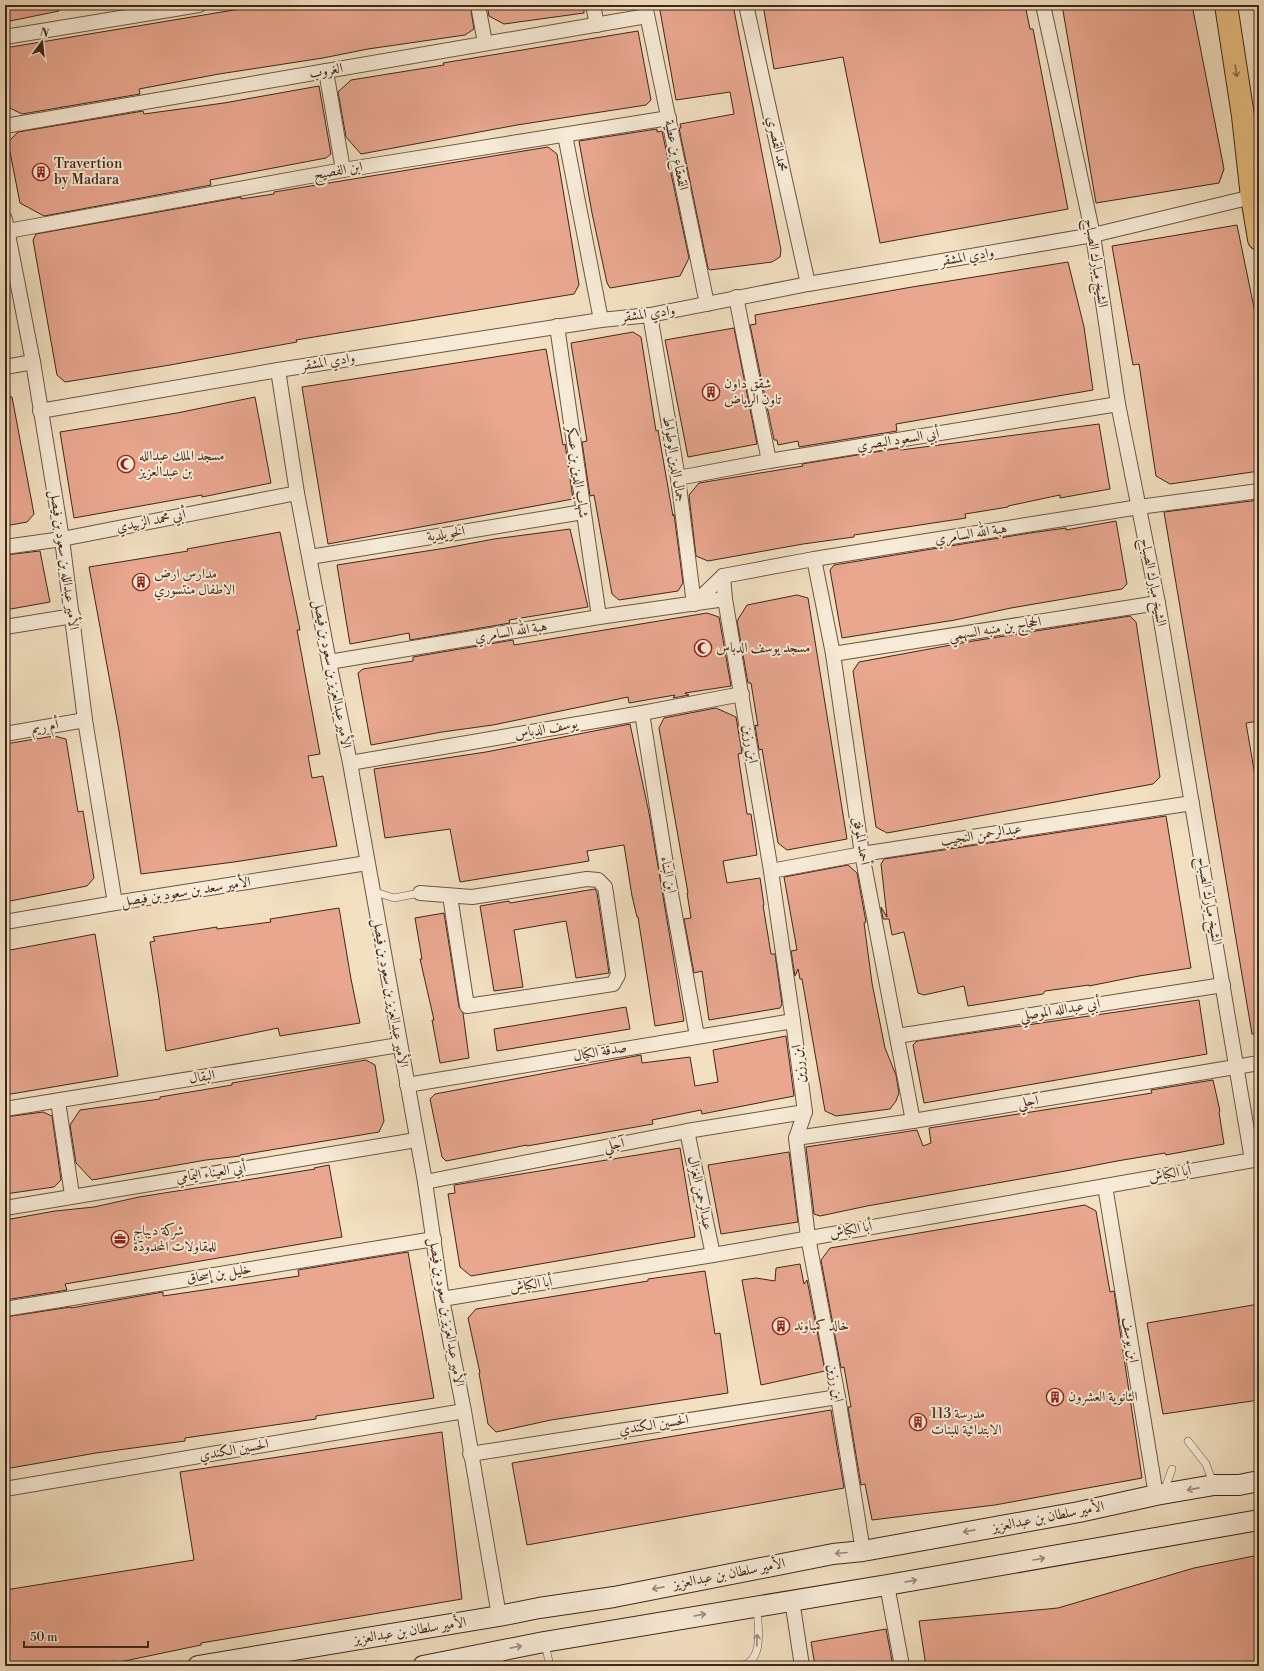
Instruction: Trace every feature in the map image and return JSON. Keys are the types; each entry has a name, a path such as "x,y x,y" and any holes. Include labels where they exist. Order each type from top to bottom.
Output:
{"main road":[{"path":"1226,5 1243,116 1252,197 1259,239"}],"street":[{"path":"5,37 199,5"},
{"path":"478,5 485,42"},
{"path":"593,5 597,25"},
{"name":"محمد القصري","path":"746,5 808,284"},
{"name":"الشيخ مبارك الصباح","path":"1043,5 1092,236 1118,404 1158,603 1236,1067 1256,1160"},
{"name":"الغروب","path":"5,126 485,42 597,25 646,10"},
{"name":"القعقاع بن عطية","path":"646,10 708,304"},
{"path":"326,71 343,170"},
{"name":"ابن الفصيح","path":"6,225 669,118"},
{"path":"565,135 601,320"},
{"name":"وادي المشقر","path":"40,411 278,370 557,326 650,315 808,284 1092,236 1252,197"},
{"name":"الأمير عبدالله بن سعود بن فيصل","path":"6,225 33,362 62,538 85,720 115,903"},
{"path":"736,297 769,461"},
{"name":"جمال الدين الوطواط","path":"650,315 678,478 694,604"},
{"name":"شهاب الدين بن عسكر","path":"557,326 599,618"},
{"path":"5,367 33,362"},
{"name":"الأمير عبدالعزيز بن سعود بن فيصل","path":"278,370 297,493 350,763 416,1140 425,1182 442,1299 464,1411 498,1616"},
{"name":"أبي السعود البصري","path":"678,478 769,461 1118,404"},
{"name":"هبة الله السامري","path":"723,576 814,559 1139,507 1259,491"},
{"name":"أبي محمد الزبيدي","path":"5,547 62,538 297,493"},
{"name":"الخويلدية","path":"310,557 583,512"},
{"name":"أحمد الموفق","path":"814,559 833,654 862,854 913,1121"},
{"path":"694,604 723,576"},
{"name":"ابن رزين","path":"723,576 725,599 742,694 794,1021 805,1112 796,1138 808,1237 838,1397 863,1551"},
{"name":"هبة الله السامري","path":"329,662 725,599"},
{"name":"الحجاج بن منبه السهمي","path":"833,654 1158,603"},
{"path":"5,627 73,616"},
{"name":"يوسف الدباس","path":"350,763 642,713 742,694"},
{"name":"ابن البناء","path":"642,713 668,877 698,1036"},
{"name":"أم ريم","path":"5,734 85,720"},
{"name":"عبدالرحمن النجيب","path":"770,871 862,854 1192,803"},
{"name":"الأمير سعد بن سعود بن فيصل","path":"5,922 367,863"},
{"path":"420,893 472,897 587,879 598,880 605,887 618,976 616,981 613,984 467,1006 450,896"},
{"name":"أبي عبدالله الموصلي","path":"897,1036 1223,985"},
{"name":"صدقة الكيال","path":"407,1085 794,1021"},
{"name":"البقال","path":"5,1109 399,1045"},
{"name":"آجلي","path":"796,1138 913,1121 1259,1062"},
{"path":"58,1101 72,1195"},
{"name":"آجلي","path":"425,1182 687,1131 805,1112"},
{"name":"عبدالرحمن الغزال","path":"687,1131 713,1255"},
{"name":"أبي العيناء اليمامي","path":"5,1208 72,1195 416,1140"},
{"name":"أبا الكباش","path":"442,1299 713,1255 808,1237 1256,1160"},
{"name":"ابن يوسف","path":"1105,1186 1160,1494"},
{"name":"خليل بن إسحاق","path":"5,1309 434,1239"},
{"name":"الحسين الكندي","path":"470,1454 838,1397"},
{"name":"الحسين الكندي","path":"5,1489 464,1411"},
{"name":"الأمير سلطان بن عبدالعزيز","path":"198,1666 539,1608 614,1597 833,1554 863,1551 1079,1512 1160,1494 1214,1485 1239,1485 1259,1481"},
{"path":"427,1666 496,1659 544,1642 887,1585 1259,1520"},
{"path":"887,1585 902,1666"},
{"path":"792,1600 802,1666"}],"lane":[{"path":"372,891 394,898 420,893"},
{"path":"1188,1441 1206,1464 1214,1485"},
{"path":"1160,1494 1172,1469"},
{"path":"740,1666 747,1665 755,1656 758,1645 757,1606"},
{"path":"544,1642 550,1666"}],"building":[{"path":"5,5 58,5 59,11 5,22"},
{"path":"264,5 470,5 474,29 465,35 368,49 139,89 140,94 22,114 10,108 5,83 5,48"},
{"path":"487,5 584,5 584,13 504,24 489,16"},
{"path":"659,5 733,5 781,250 780,257 772,262 710,270 708,268 679,128 681,128 680,124 734,114 730,92 676,100"},
{"path":"763,5 1025,5 1030,29 1033,29 1068,209 880,243 843,57 774,69"},
{"path":"1062,5 1192,5 1224,169 1219,183 1096,203"},
{"path":"638,31 651,100 646,105 517,125 361,154 346,137 338,92 351,80 444,65 443,63"},
{"path":"319,86 331,154 326,158 210,180 211,185 44,216 20,203 8,142 18,132 143,111 144,114 224,103"},
{"path":"657,129 657,132 662,131 689,258 680,276 610,288 607,283 592,213 579,141"},
{"path":"548,147 557,154 579,285 574,294 296,340 297,342 65,382 57,375 33,240 36,234 241,197 241,199 274,194 274,192"},
{"path":"1237,225 1259,332 1259,471 1170,484 1156,476 1139,364 1133,365 1112,246"},
{"path":"1068,262 1084,327 1093,390 896,424 897,431 799,447 798,441 778,445 777,440 774,440 750,325 756,324 755,315 912,287"},
{"name":"شقق داون تاون الرياض","path":"734,328 757,444 688,457 665,340"},
{"path":"633,332 641,337 656,431 658,430 673,516 674,514 683,583 678,591 619,600 612,594 594,495 590,496 582,442 587,441 571,343"},
{"path":"546,349 563,445 565,444 573,499 328,544 302,387"},
{"path":"5,397 12,397 34,514 27,522 5,526"},
{"path":"255,397 271,483 202,497 202,495 74,518 60,432 177,413"},
{"path":"1099,424 1110,489 1060,498 1060,495 1008,507 965,514 966,518 854,535 854,537 803,544 708,561 696,556 689,495 699,483 900,448 901,450"},
{"path":"1259,500 1259,721 1246,723 1259,799 1259,1033 1252,1034 1164,512"},
{"path":"1116,521 1127,584 1122,589 1011,608 955,620 842,638 830,570 834,565 1030,533 1066,528 1066,530"},
{"path":"570,529 588,607 509,620 510,623 410,640 409,633 350,644 337,565 494,539"},
{"path":"280,532 300,630 297,630 320,754 308,756 312,778 323,776 337,846 234,862 141,874 119,731 89,567 188,551 187,549"},
{"path":"40,551 50,602 5,610 5,555"},
{"path":"797,595 808,598 847,839 787,850 778,843 762,749 759,750 755,725 758,726 751,683 748,683 737,621 747,605"},
{"path":"707,613 719,617 731,686 685,693 689,695 673,698 675,695 629,703 628,697 493,725 442,732 371,745 358,673 363,669 413,661 413,657 513,640 514,645"},
{"path":"1130,616 1136,622 1160,777 1153,784 887,833 876,827 853,671 859,662 967,642"},
{"path":"716,708 736,717 742,753 738,754 747,814 751,814 757,855 723,861 727,883 760,878 771,954 775,954 782,1004 780,1008 709,1020 702,971 694,973 684,919 691,918 688,893 659,728 664,718"},
{"path":"630,724 649,813 684,1021 655,1026 638,917 632,896 624,845 587,851 589,861 460,882 450,829 385,838 374,769 486,752"},
{"path":"54,736 66,739 78,812 83,811 94,878 87,886 5,902 5,744"},
{"path":"1166,816 1191,968 1089,986 1045,991 1043,994 968,1006 964,986 924,995 918,993 904,932 892,935 889,919 883,919 881,907 887,917 881,864 884,859"},
{"path":"848,865 857,873 866,922 864,923 872,983 885,1048 896,1075 899,1093 896,1101 890,1109 836,1116 825,1111 802,979 800,979 798,969 795,976 791,951 797,950 784,877"},
{"path":"595,889 597,893 609,973 576,978 566,921 514,930 523,987 494,991 480,906 509,901 510,903"},
{"path":"339,908 360,1023 280,1036 278,1028 166,1051 150,942 155,941 153,937 217,927 217,929 271,922 270,919"},
{"path":"444,913 459,1007 463,1013 469,1058 440,1063 432,1020 434,1020 420,959 422,959 415,918"},
{"path":"95,934 118,1076 5,1095 5,951"},
{"path":"1199,1000 1207,1054 924,1103 913,1045 917,1041"},
{"path":"626,1007 630,1029 497,1051 494,1029"},
{"path":"786,1036 794,1096 702,1114 701,1110 652,1120 653,1124 527,1145 446,1161 442,1157 430,1099 435,1094 641,1055 642,1063 690,1057 695,1086 718,1082 713,1050"},
{"path":"366,1060 375,1065 384,1121 379,1132 92,1180 76,1163 70,1125 80,1110 160,1099 160,1097 232,1085 232,1083"},
{"path":"1213,1080 1220,1111 1224,1144 1166,1155 1165,1153 1117,1161 867,1206 820,1216 814,1214 806,1147 917,1130 923,1146 931,1143 929,1128 1152,1093 1151,1090"},
{"path":"43,1112 52,1116 61,1180 54,1187 5,1194 5,1117"},
{"path":"680,1148 695,1237 471,1276 460,1267 448,1194 455,1193 454,1185"},
{"path":"789,1152 798,1222 721,1234 708,1165"},
{"path":"329,1165 342,1237 65,1284 67,1290 5,1300 5,1220 55,1211 94,1207 139,1197 315,1169 314,1168"},
{"path":"1085,1205 1096,1211 1110,1292 1114,1291 1142,1478 995,1505 872,1520 865,1484 861,1485 848,1407 851,1407 844,1367 841,1368 821,1260 830,1248"},
{"path":"408,1252 434,1398 316,1416 316,1419 185,1438 185,1441 96,1453 5,1469 5,1317 71,1308 163,1292 163,1296 299,1276 298,1270"},
{"name":"خالد كمباوند","path":"800,1264 804,1284 807,1280 825,1371 761,1385 742,1280 756,1278 775,1281 776,1268"},
{"path":"705,1271 715,1334 720,1333 728,1393 551,1420 496,1432 488,1424 480,1373 468,1318 476,1309 648,1281 648,1279"},
{"path":"1259,1304 1259,1400 1163,1414 1147,1323"},
{"path":"831,1410 844,1488 527,1545 512,1463"},
{"path":"442,1432 462,1599 201,1643 201,1645 115,1663 114,1661 86,1666 5,1666 5,1590 194,1560 180,1472"},
{"path":"1259,1555 1259,1666 926,1666 919,1621 1058,1608 1194,1568"},
{"path":"886,1629 893,1666 815,1666 811,1642"}],"place":[{"name":"Travertion by Madara","path":"41,172"},
{"name":"شقق داون تاون الرياض","path":"711,392"},
{"name":"مسجد الملك عبدالله بن عبدالعزيز","path":"126,464"},
{"name":"مدارس ارض الاطفال منتسوري","path":"141,582"},
{"name":"مسجد يوسف الدباس","path":"703,648"},
{"name":"شركة ديباج للمقاولات المحدودة","path":"120,1239"},
{"name":"خالد كمباوند","path":"781,1326"},
{"name":"الثانوية العشرون","path":"1055,1397"},
{"name":"مدرسة 113 الابتدائية للبنات","path":"918,1422"}]}
